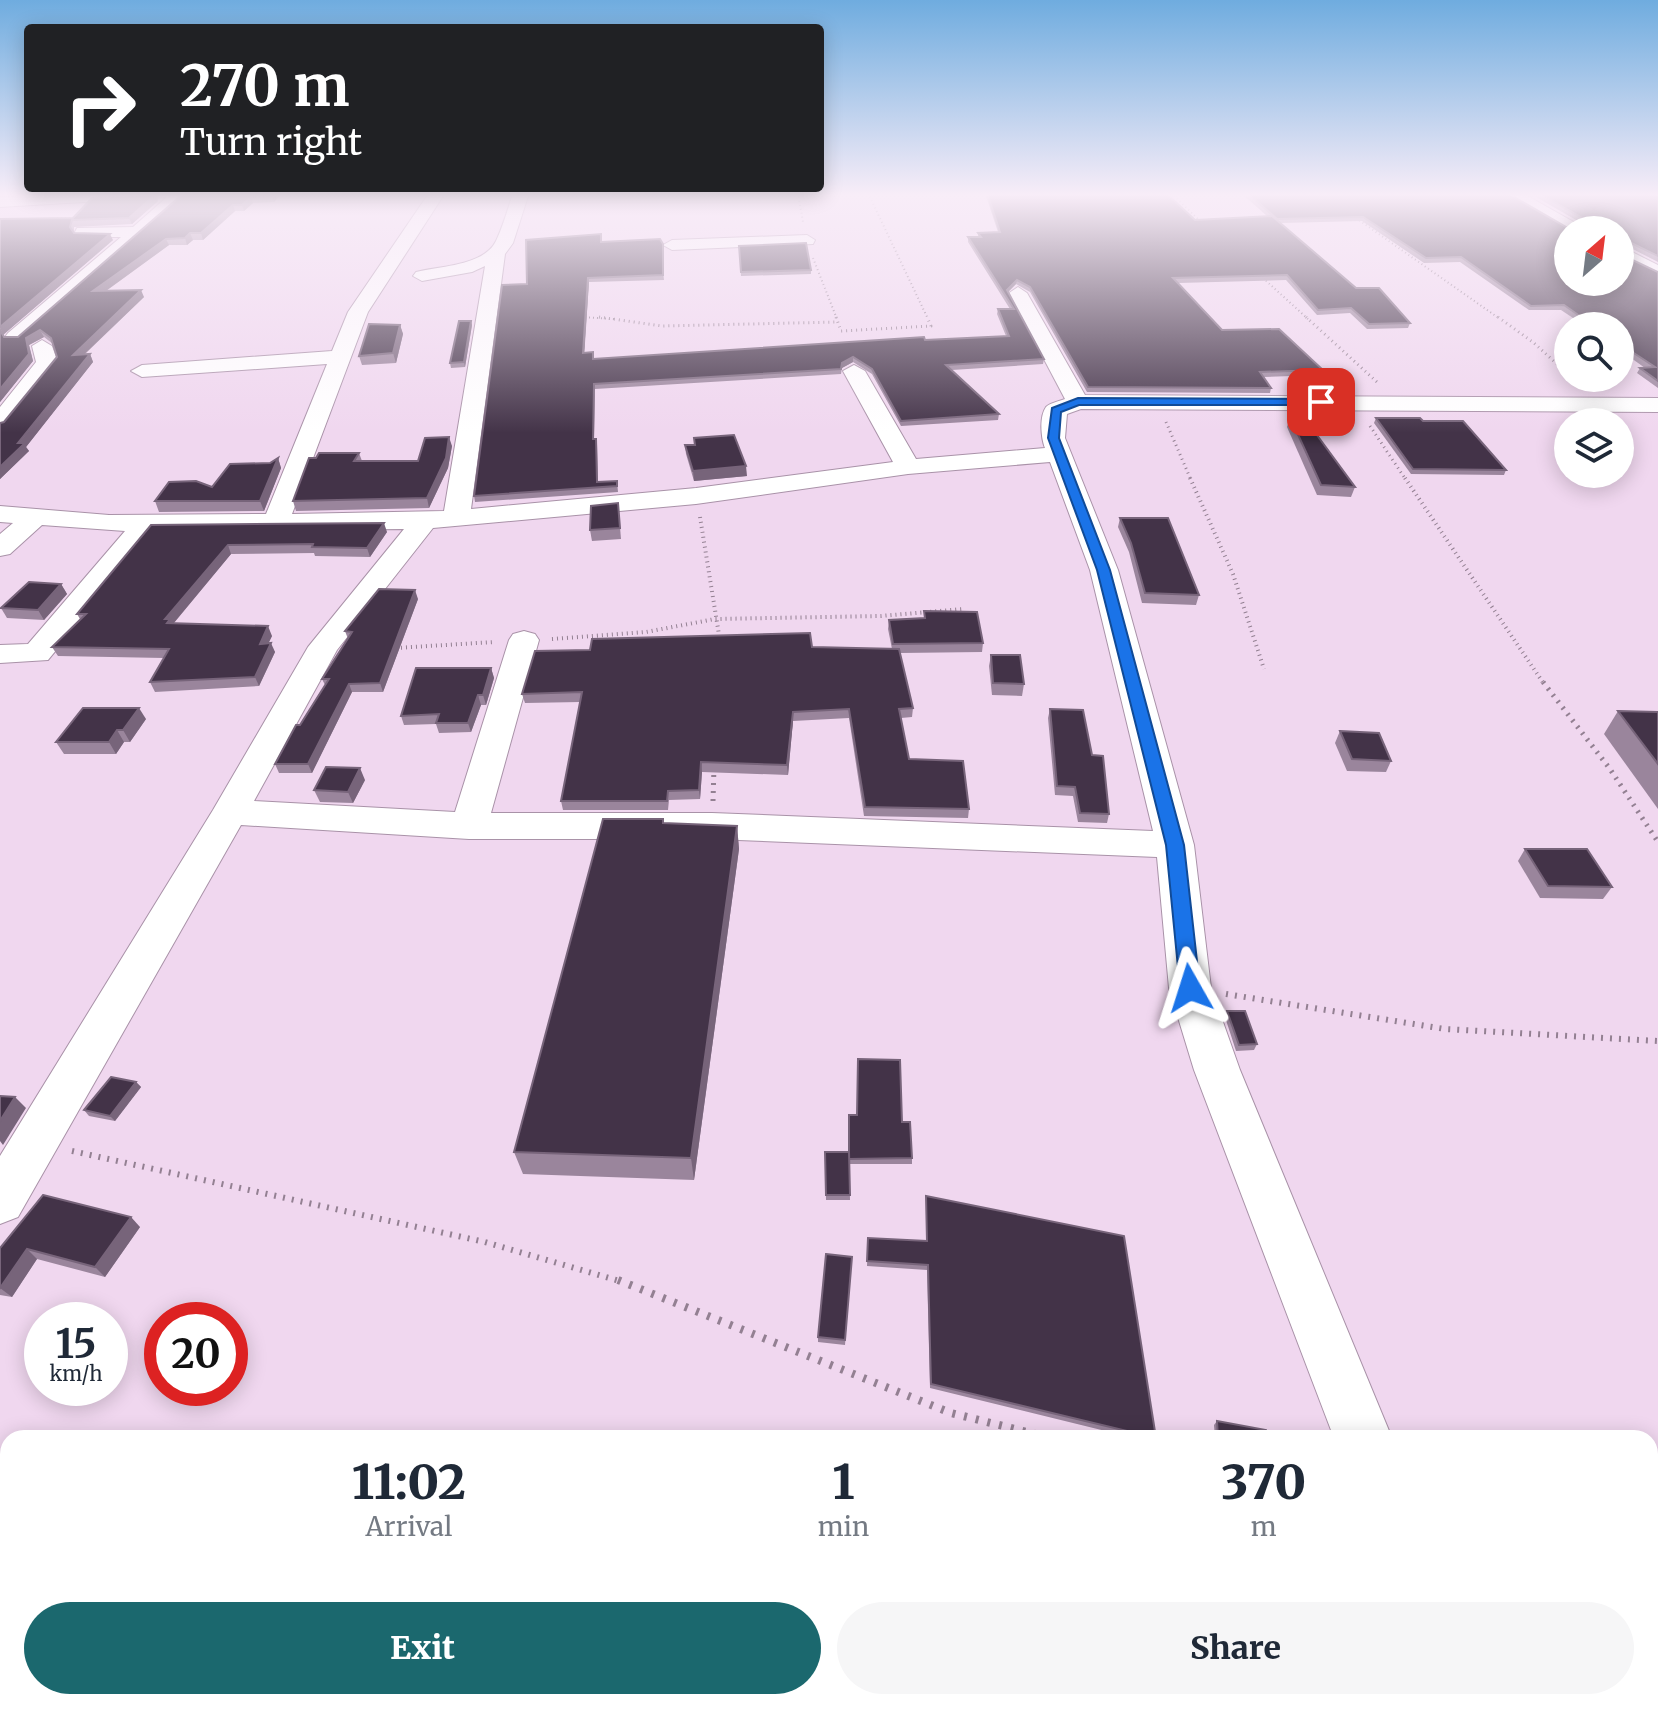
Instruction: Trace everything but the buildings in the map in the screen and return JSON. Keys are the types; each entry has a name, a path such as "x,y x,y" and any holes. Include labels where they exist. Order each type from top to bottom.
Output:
{"street":[{"path":"15,337 90,273"},
{"path":"276,521 358,312 384,273"},
{"path":"422,276 440,273"},
{"path":"0,1201 230,812 323,647 440,520 492,273"},
{"path":"1018,293 1078,402"},
{"path":"0,422 47,363 42,346"},
{"path":"142,371 339,357"},
{"path":"854,371 908,467"},
{"path":"1360,1430 1217,1070 1190,988 1175,845 1104,570 1053,438 1056,410 1078,402 1658,405"},
{"path":"0,514 109,523 440,520 696,496 908,467 1059,454"},
{"path":"0,548 35,518"},
{"path":"0,654 37,653 147,522"},
{"path":"469,826 524,640"},
{"path":"230,812 469,826 712,826 1175,845"}],"path":[{"path":"819,273 841,331 931,326 904,273"},
{"path":"1257,273 1398,402"},
{"path":"1434,273 1534,343 1554,361"},
{"path":"580,317 596,316 649,326 837,322"},
{"path":"1353,402 1421,498 1553,698 1610,769 1658,842"},
{"path":"1157,403 1233,574 1264,669"},
{"path":"696,496 720,641"},
{"path":"323,647 383,649 646,632 715,619 881,616 963,609"},
{"path":"712,826 715,764"},
{"path":"1190,988 1445,1029 1658,1041"},
{"path":"35,1143 485,1242 603,1274 951,1413 1019,1430"}],"route":[{"path":"1190,988 1175,845 1104,570 1053,438 1056,410 1078,402 1321,402"}]}
